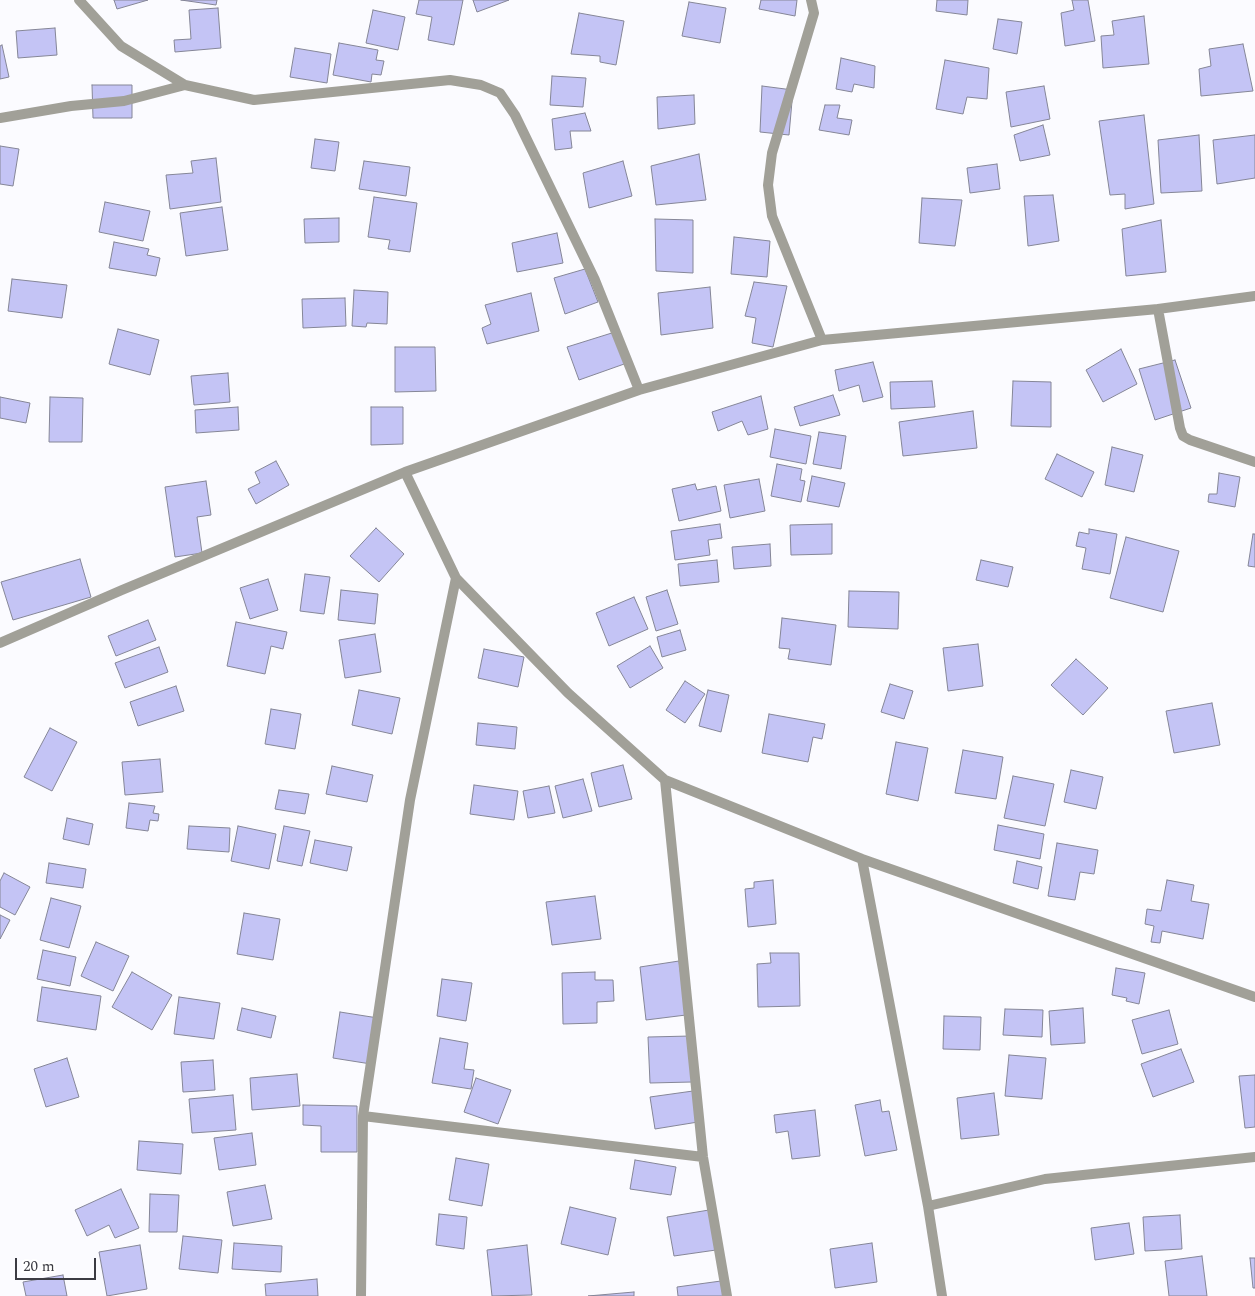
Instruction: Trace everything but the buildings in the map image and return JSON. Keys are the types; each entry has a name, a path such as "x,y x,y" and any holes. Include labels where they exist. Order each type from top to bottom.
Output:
{"street":[{"path":"79,0 121,46 185,85 254,100 450,80 481,86 500,93 515,115 595,280 639,390"},
{"path":"811,0 814,13 772,153 768,185 772,216 822,340"},
{"path":"0,118 70,106 124,101 185,85"},
{"path":"0,643 405,472 639,390 822,340 1158,309 1255,296"},
{"path":"1158,309 1183,436 1255,462"},
{"path":"405,472 456,578 568,693 665,780 862,859 1255,998"},
{"path":"360,1296 363,1116 410,800 456,578"},
{"path":"665,780 703,1156 727,1296"},
{"path":"862,859 928,1206 942,1296"},
{"path":"363,1116 703,1156"},
{"path":"928,1206 1045,1179 1255,1157"}]}
